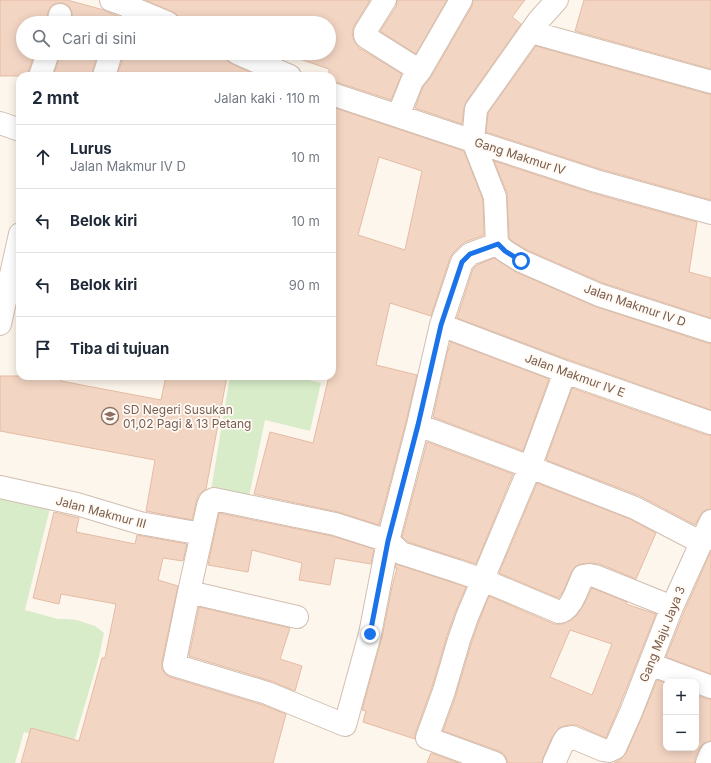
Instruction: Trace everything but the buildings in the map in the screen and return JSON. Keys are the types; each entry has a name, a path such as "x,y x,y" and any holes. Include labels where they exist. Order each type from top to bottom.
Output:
{"street":[{"path":"384,0 365,32 366,37 420,71"},
{"path":"398,116 412,81 420,71 461,0"},
{"path":"557,0 531,32 476,109 473,141 495,197 498,244 470,254 462,262 441,325 418,425 388,541 370,634 345,725 267,692 174,665 202,534 210,501 214,499 335,524 388,541 401,553 483,580 559,612 563,612 568,606 583,576 589,574 672,607"},
{"path":"121,7 147,16"},
{"path":"531,32 711,82"},
{"path":"41,72 46,60"},
{"path":"105,72 109,60"},
{"path":"254,60 281,72"},
{"name":"Gang Makmur IV","path":"336,95 596,181 711,213"},
{"path":"0,123 16,129"},
{"name":"Jalan Makmur IV D","path":"498,244 505,251 521,261 599,295 711,331"},
{"path":"0,324 16,252"},
{"name":"Jalan Makmur IV E","path":"441,325 565,372 711,423"},
{"path":"495,763 427,738 444,692 467,618 530,467 565,372"},
{"path":"418,425 635,508 702,543"},
{"name":"Jalan Makmur III","path":"0,488 77,504 140,523 202,534"},
{"name":"Gang Maju Jaya 3","path":"554,763 562,743 566,738 572,737 603,750 610,751 614,748 631,712 672,607 711,522"},
{"path":"189,592 297,618"},
{"path":"650,664 711,687"},
{"path":"707,763 711,753"}],"green space":[{"path":"229,380 309,380 321,383 310,431 265,420 249,497 211,490"},
{"path":"0,499 50,508 25,610 58,619 77,620 95,626 104,633 99,657 73,745 24,732 15,763 0,763"}],"place":[{"name":"SD Negeri Susukan 01,02 Pagi & 13 Petang","path":"110,416"}],"route":[{"path":"370,634 388,541 418,425 441,325 462,262 470,254 498,244 505,251 521,261"}]}
